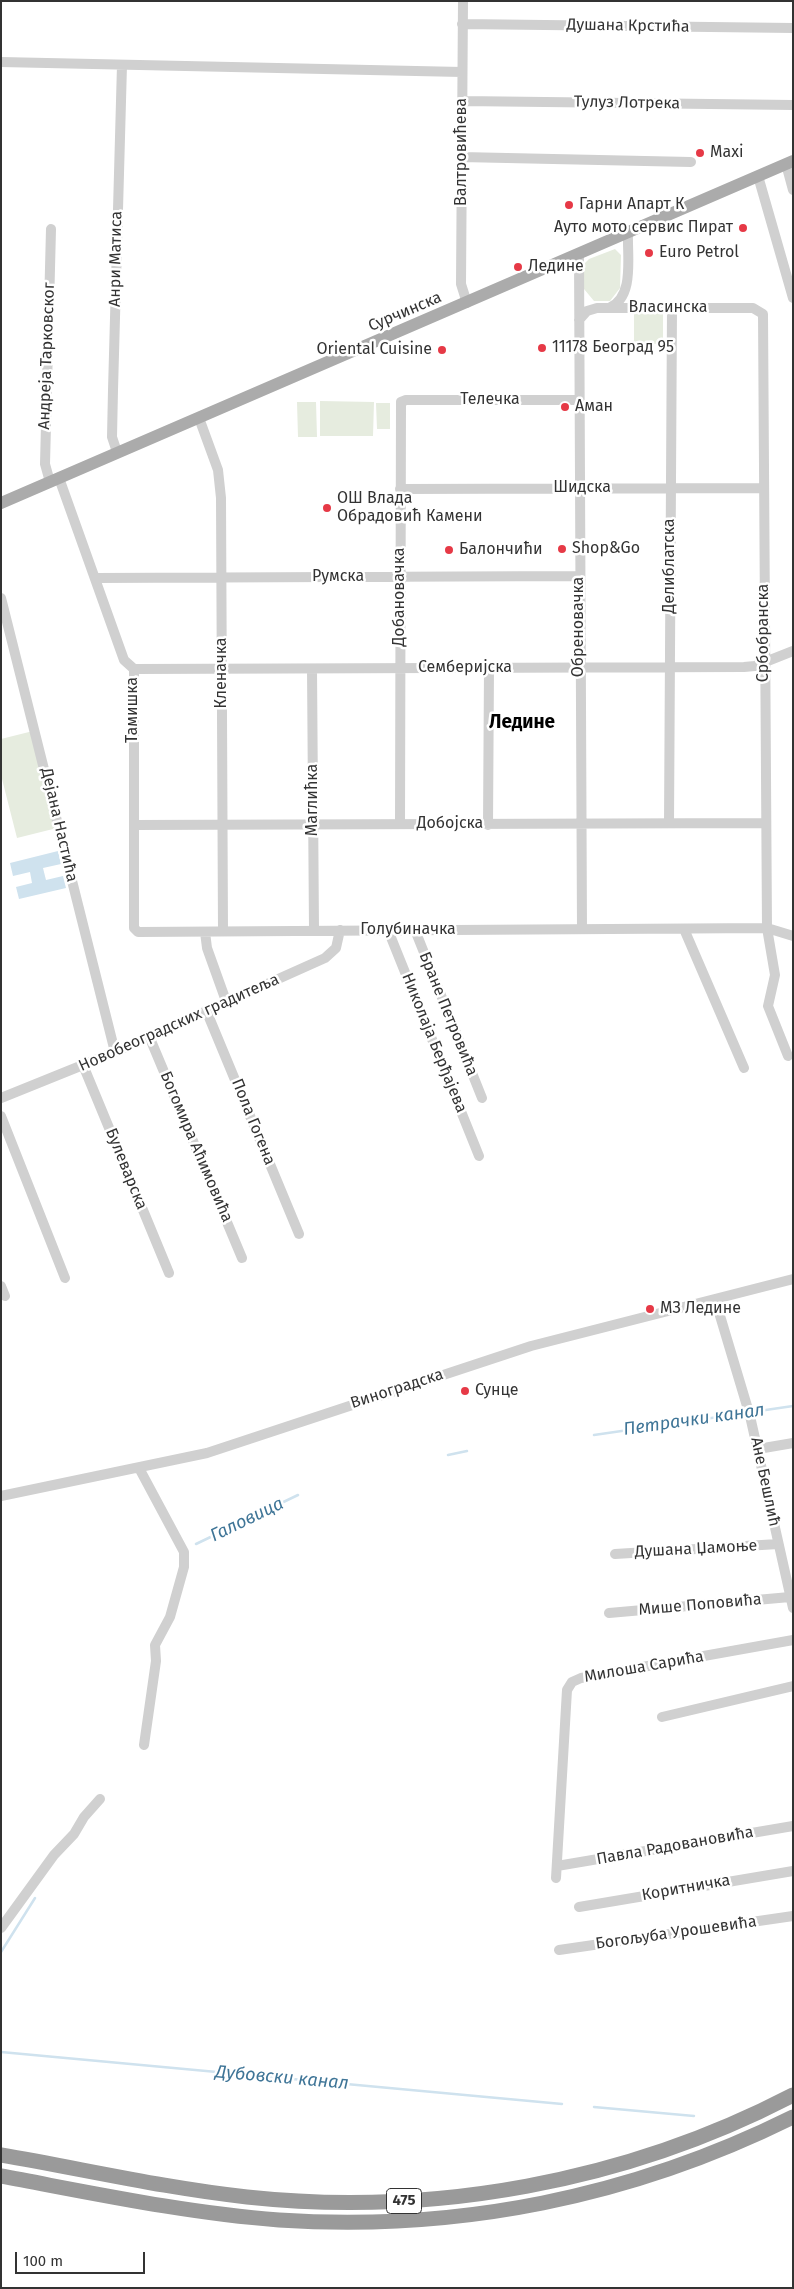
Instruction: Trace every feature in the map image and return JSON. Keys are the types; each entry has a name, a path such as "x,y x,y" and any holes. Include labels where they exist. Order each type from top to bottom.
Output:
{"highway":[{"name":"475","path":"1,2156 99,2174 246,2197 366,2202 448,2198 542,2183 612,2167 716,2130 793,2095"},
{"name":"475","path":"1,2176 105,2196 244,2216 340,2223 419,2221 563,2200 623,2185 734,2146 793,2118"}],"main road":[{"name":"Сурчинска","path":"1,503 789,163"}],"street":[{"name":"Валтровићева","path":"463,1 461,284 467,303"},
{"name":"Душана Крстића","path":"462,24 793,28"},
{"path":"1,62 462,72"},
{"name":"Анри Матиса","path":"117,452 112,437 122,66"},
{"name":"Тулуз Лотрека","path":"462,101 793,106"},
{"path":"462,157 691,162"},
{"path":"789,163 793,190"},
{"path":"758,176 793,298"},
{"name":"Андреја Тарковског","path":"51,229 44,464 54,480"},
{"path":"579,320 586,310 602,308 621,299 626,287 628,233"},
{"name":"Обреновачка","path":"579,255 579,668 582,929"},
{"path":"626,287 631,301 645,308"},
{"path":"579,296 602,308"},
{"name":"Власинска","path":"602,308 753,308 761,312"},
{"name":"Делиблатска","path":"669,823 672,308"},
{"name":"Србобранска","path":"761,312 764,318 763,488 767,928 775,975 768,1006 788,1056"},
{"name":"Телечка","path":"402,401 579,400"},
{"name":"Добановачка","path":"400,824 400,489 402,401"},
{"name":"Кленачка","path":"199,418 216,463 219,480 222,577 223,931"},
{"name":"Тамишка","path":"54,480 96,578 124,660 134,669 134,928"},
{"name":"Шидска","path":"400,489 763,488"},
{"name":"Румска","path":"96,578 579,576"},
{"name":"Дејана Настића","path":"1,598 115,1052"},
{"name":"Семберијска","path":"134,669 749,667 793,651"},
{"path":"488,825 489,668"},
{"name":"Маглићка","path":"312,669 314,930"},
{"name":"Добојска","path":"134,825 765,823"},
{"name":"Голубиначка","path":"134,928 138,932 148,933 314,930 767,928"},
{"path":"684,928 744,1068"},
{"path":"767,928 793,936"},
{"name":"Новобеоградских градитеља","path":"1,1098 115,1052 329,956 338,945 340,930"},
{"name":"Николаја Берђајева","path":"388,930 479,1156"},
{"name":"Бране Петровића","path":"415,930 482,1098"},
{"path":"205,932 207,948 226,1001"},
{"name":"Пола Гогена","path":"206,1010 299,1234"},
{"name":"Богомира Аћимовића","path":"149,1036 242,1258"},
{"name":"Булеварска","path":"84,1065 169,1274"},
{"path":"1,1116 65,1278"},
{"name":"Виноградска","path":"1,1496 139,1468 247,1441 531,1346 793,1278"},
{"name":"Ане Бешлић","path":"714,1299 749,1411 793,1608"},
{"path":"758,1449 793,1442"},
{"path":"139,1468 184,1552 184,1567 170,1618 155,1646 156,1661 144,1745"},
{"name":"Душана Џамоње","path":"614,1554 778,1544"},
{"name":"Мише Поповића","path":"609,1613 790,1597"},
{"name":"Милоша Сарића","path":"556,1878 568,1690 572,1682 581,1678 793,1640"},
{"path":"662,1717 793,1686"},
{"path":"1,1928 54,1856 74,1834 84,1817 100,1799"},
{"name":"Павла Радовановића","path":"558,1866 793,1826"},
{"name":"Коритничка","path":"579,1907 793,1871"},
{"name":"Богољуба Урошевића","path":"558,1950 793,1916"}],"shaded area":[{"path":"615,249 621,255 620,288 610,301 594,301 584,289 584,264 589,259"},
{"path":"663,312 663,344 634,344 634,313"},
{"path":"320,401 374,402 373,436 320,436"},
{"path":"297,402 316,402 317,437 298,437"},
{"path":"376,403 390,403 390,429 377,429"},
{"path":"33,731 57,828 17,838 1,775 1,739"}],"water":[{"path":"58,851 61,864 43,868 46,880 63,876 66,888 19,899 16,887 32,883 30,872 13,876 10,863"}],"waterway":[{"name":"Петрачки канал","path":"752,1412 793,1406"},
{"name":"Петрачки канал","path":"594,1435 746,1413"},
{"name":"Галовица","path":"448,1455 467,1451"},
{"name":"Галовица","path":"196,1544 298,1495"},
{"path":"1,1952 35,1898"},
{"name":"Дубовски канал","path":"1,2052 562,2104"},
{"name":"Дубовски канал","path":"594,2107 694,2116"}],"place":[{"name":"Maxi","path":"700,153"},
{"name":"Гарни Апарт К","path":"569,205"},
{"name":"Ауто мото сервис Пират","path":"743,228"},
{"name":"Euro Petrol","path":"649,253"},
{"name":"Ледине","path":"518,267"},
{"name":"11178 Београд 95","path":"542,348"},
{"name":"Oriental Cuisine","path":"442,350"},
{"name":"Аман","path":"565,407"},
{"name":"ОШ Влада Обрадовић Камени","path":"327,508"},
{"name":"Shop&Go","path":"562,549"},
{"name":"Балончићи","path":"449,550"},
{"name":"МЗ Ледине","path":"650,1309"},
{"name":"Сунце","path":"465,1391"}],"district":[{"name":"Ледине","path":"522,723"}]}
